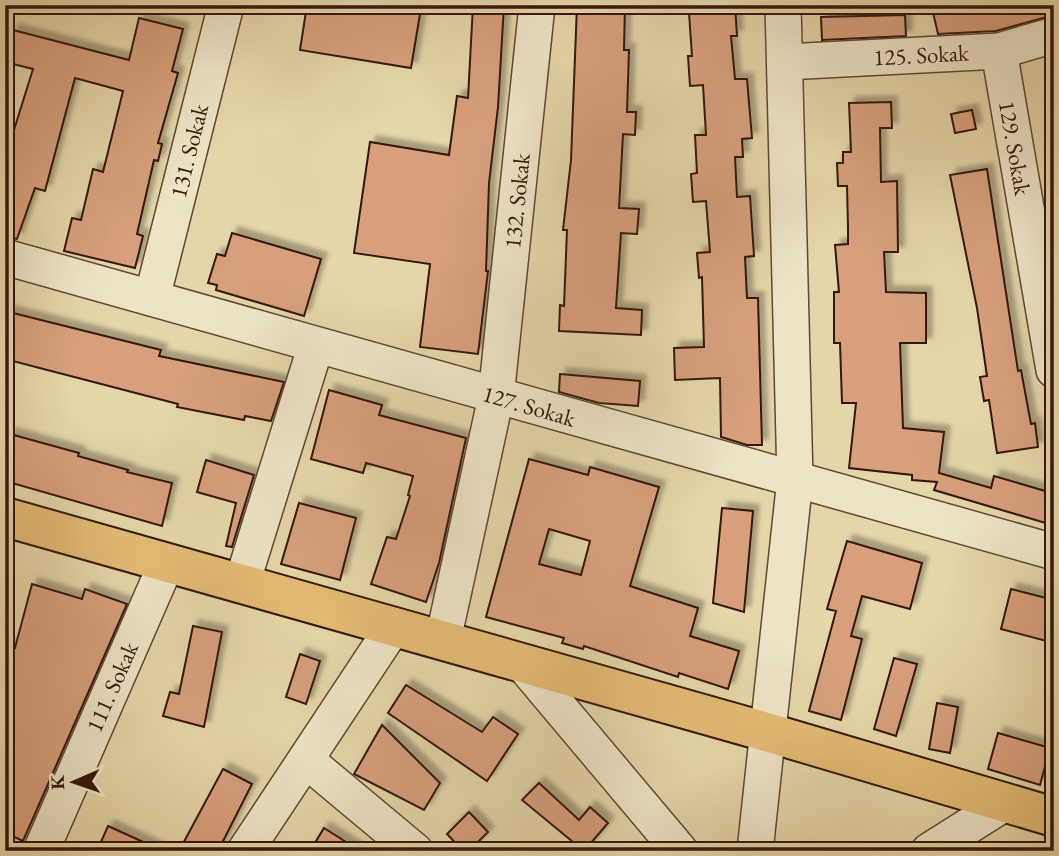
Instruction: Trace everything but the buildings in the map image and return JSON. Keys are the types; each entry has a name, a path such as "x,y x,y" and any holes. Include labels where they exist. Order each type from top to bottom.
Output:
{"main road":[{"path":"5,517 770,733 1054,817"}],"street":[{"name":"131. Sokak","path":"152,298 226,5"},
{"name":"132. Sokak","path":"443,640 496,397 537,5"},
{"path":"755,851 770,733 795,479 783,5"},
{"name":"125. Sokak","path":"785,62 999,51 1054,35"},
{"name":"129. Sokak","path":"999,51 1054,370"},
{"name":"127. Sokak","path":"5,257 1054,552"},
{"path":"242,583 316,345"},
{"name":"111. Sokak","path":"41,851 167,562"},
{"path":"245,851 394,626"},
{"path":"521,662 680,851"},
{"path":"306,760 415,851"},
{"path":"929,851 1005,803"}]}
